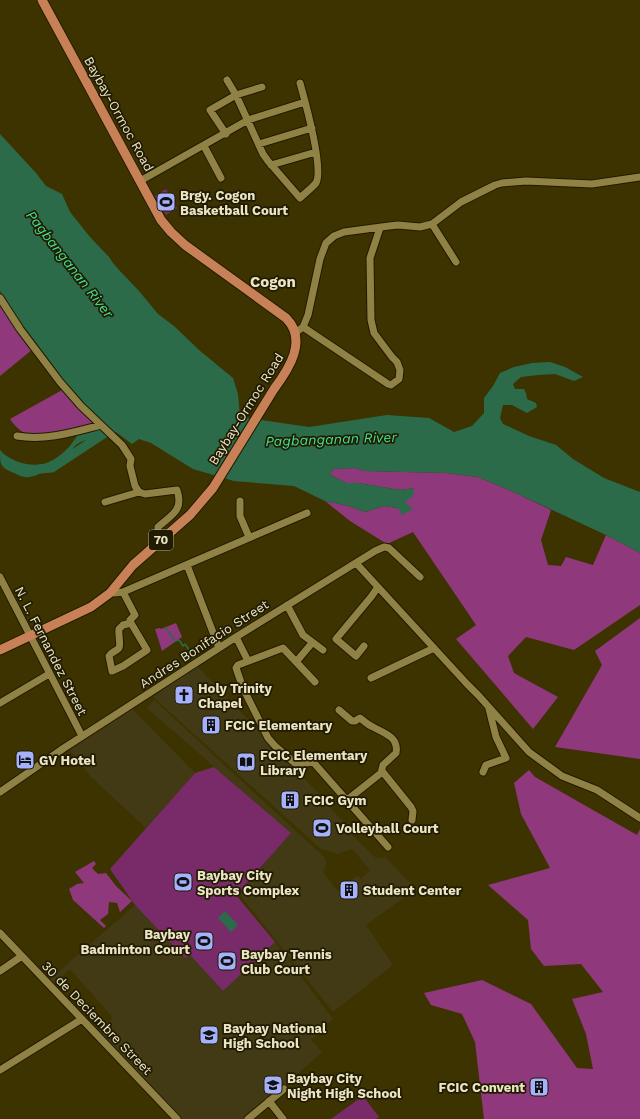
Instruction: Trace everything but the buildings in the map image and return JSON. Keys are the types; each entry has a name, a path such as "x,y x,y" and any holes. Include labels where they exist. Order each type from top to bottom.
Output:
{"main road":[{"name":"Baybay-Ormoc Road","path":"42,0 161,220 185,245 286,318 293,326 295,333 296,347 294,358 213,488 190,515 133,565 111,592"},
{"name":"70","path":"0,650 90,607 111,592"}],"street":[{"path":"228,80 263,154 300,198 316,182 317,174 316,152 312,128 300,83"},
{"path":"226,134 210,110 236,95 262,87"},
{"path":"140,181 226,134 248,120 305,102"},
{"path":"259,144 312,128"},
{"path":"204,146 221,178"},
{"path":"271,165 316,152"},
{"path":"295,333 303,327 308,315 320,259 326,242 334,236 344,232 398,225 420,227 432,224 461,202 502,183 526,181 592,184 640,176"},
{"path":"432,224 456,262"},
{"path":"303,327 388,384 391,385 399,379 400,370 397,362 374,333 372,320 370,258 380,228"},
{"path":"0,298 20,329 60,382 81,406 122,445 132,459 130,466 135,486 139,492"},
{"path":"17,436 31,438 61,435 102,426"},
{"path":"105,502 139,492 145,494 177,490 179,497 175,514 158,527 156,544"},
{"path":"240,501 240,516 249,537"},
{"path":"111,592 123,592 307,513"},
{"name":"Andres Bonifacio Street","path":"0,792 82,736 236,637 376,551 387,547 420,577"},
{"path":"356,563 529,752 562,776 597,790 640,818"},
{"path":"187,565 219,648"},
{"name":"N. L. Fernandez Street","path":"0,577 82,736"},
{"path":"364,646 356,656 336,639 378,587"},
{"path":"123,592 135,615 130,620 131,623 147,650 132,661 112,671 109,656 120,646 119,629 123,625 131,623"},
{"path":"287,605 303,635 322,650"},
{"path":"236,637 248,661"},
{"path":"296,662 312,643"},
{"path":"315,682 284,648 238,665 236,670 243,688 270,740 276,747 296,764 310,762 314,763 388,847"},
{"path":"371,678 434,648"},
{"path":"0,703 49,674"},
{"path":"483,772 486,765 506,758 496,737 488,707"},
{"path":"339,710 352,721 360,718 375,728 388,734 393,739 397,752 383,765 382,771 347,800"},
{"path":"382,771 411,806 413,810 412,820"},
{"name":"30 de Deciembre Street","path":"0,933 177,1119"},
{"path":"0,971 22,956"},
{"path":"0,1070 82,1019"},
{"path":"248,1119 284,1089"},
{"path":"269,1101 283,1119"}],"shaded area":[{"name":"Brgy. Cogon Basketball Court","path":"166,189 177,208 166,215 155,196"},
{"path":"0,303 33,349 0,376"},
{"path":"64,389 97,424 48,434 29,434 19,429 10,419"},
{"path":"354,468 365,471 446,473 478,477 551,510 541,540 548,565 561,566 566,557 593,565 606,535 640,553 640,605 574,650 526,637 508,656 514,673 558,697 533,729 456,639 476,625 413,532 387,544 350,521 325,501 349,506 365,512 384,506 398,508 405,502 414,488 400,490 358,483 346,483 329,474 334,469"},
{"path":"640,618 640,759 555,747 602,665 595,651"},
{"path":"176,623 182,637 162,651 155,629 161,629"},
{"path":"196,665 324,799 325,803 344,822 349,832 376,858 385,857 416,889 366,925 393,965 333,1012 239,894 290,833 147,708 154,700 324,857 327,862 323,872 338,891 356,876 359,876 361,879 370,870 352,849 338,854 321,849 153,697"},
{"path":"132,709 195,773 146,828 91,777 70,750"},
{"name":"Baybay City Sports Complex","path":"214,767 291,833 236,895 275,942 223,991 190,955 185,958 135,905 110,869 195,773"},
{"path":"529,770 535,777 637,835 640,829 640,1119 484,1119 475,1042 462,1014 431,1005 424,993 482,980 531,1004 577,1068 593,1069 586,1034 572,999 603,992 581,964 544,966 531,949 528,920 488,885 550,868 521,814 514,783"},
{"path":"94,861 96,864 92,868 98,874 106,873 116,886 132,901 120,912 117,903 109,902 108,914 100,920 106,926 104,928 73,900 69,889 77,884 84,883 75,872"},
{"name":"Baybay National High School","path":"135,905 185,958 190,955 223,991 275,942 333,1019 311,1040 322,1052 247,1119 182,1119 98,1030 113,1018 70,969 53,985 49,980"},
{"path":"363,1096 379,1117 376,1119 331,1119"}],"water":[{"name":"Pagbanganan River","path":"0,134 46,186 62,194 70,212 90,237 158,314 174,326 199,350 233,378 238,394 240,417 309,427 387,415 429,418 454,432 472,426 484,413 484,398 500,373 514,367 532,363 550,362 565,367 583,377 574,381 555,374 521,377 513,384 515,389 524,389 527,399 536,403 537,407 527,413 512,405 503,405 500,418 503,424 529,436 556,445 573,459 604,478 640,492 640,553 606,535 478,477 446,473 365,471 354,468 334,469 329,474 346,483 358,483 400,490 414,488 413,496 405,502 413,509 402,515 398,508 384,506 365,512 349,506 325,501 294,486 234,481 193,469 151,443 139,439 132,444 116,432 109,437 79,443 63,460 35,476 24,477 6,469 3,467 0,459 0,450 16,461 36,465 43,464 62,454 78,434 103,428 106,424 85,406 68,386 10,308 0,291"},
{"path":"225,911 238,925 231,932 218,918"}],"waterway":[{"path":"40,469 52,468 108,431"},
{"path":"166,628 175,641 179,640 183,646 185,644 195,658"}],"place":[{"name":"Brgy. Cogon Basketball Court","path":"166,202"},
{"name":"Holy Trinity Chapel","path":"184,695"},
{"name":"FCIC Elementary","path":"211,725"},
{"name":"GV Hotel","path":"25,760"},
{"name":"FCIC Elementary Library","path":"246,762"},
{"name":"FCIC Gym","path":"290,800"},
{"name":"Volleyball Court","path":"322,828"},
{"name":"Baybay City Sports Complex","path":"183,882"},
{"name":"Student Center","path":"349,890"},
{"name":"Baybay Badminton Court","path":"204,941"},
{"name":"Baybay Tennis Club Court","path":"227,961"},
{"name":"Baybay National High School","path":"209,1035"},
{"name":"Baybay City Night High School","path":"273,1085"},
{"name":"FCIC Convent","path":"539,1087"}],"district":[{"name":"Cogon","path":"273,282"}]}
